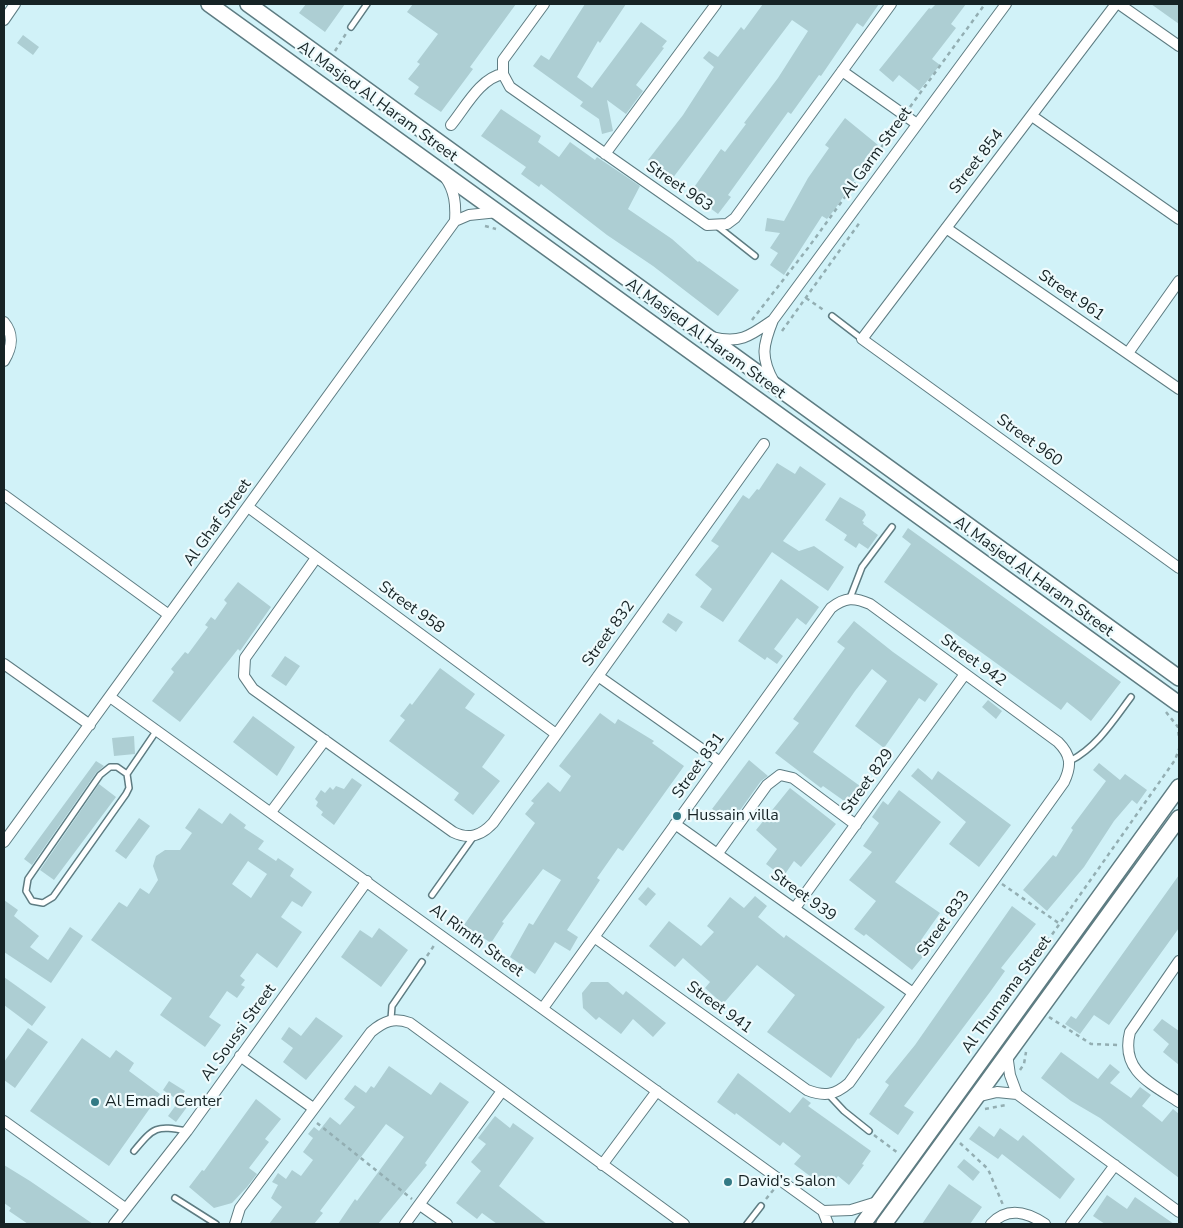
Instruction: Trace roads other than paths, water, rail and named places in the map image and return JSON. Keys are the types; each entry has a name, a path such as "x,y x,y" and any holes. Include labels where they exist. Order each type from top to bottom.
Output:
{"street":[{"path":"4,20 15,4"},
{"name":"Al Masjed Al Haram Street","path":"209,4 439,168 1177,705"},
{"name":"Al Masjed Al Haram Street","path":"248,4 702,335 1179,678"},
{"path":"451,125 483,84 502,74 504,60 544,4"},
{"path":"605,154 716,4"},
{"name":"Street 963","path":"502,74 510,87 707,225 717,226 735,218 891,4"},
{"name":"Al Garm Street","path":"702,335 736,341 751,335 772,320 1006,4"},
{"path":"1117,4 1179,46"},
{"name":"Street 854","path":"862,339 1117,4"},
{"path":"842,71 917,124"},
{"path":"1032,116 1179,219"},
{"path":"439,168 450,184 456,202 456,221 477,214 499,212"},
{"name":"Al Ghaf Street","path":"4,842 456,221"},
{"name":"Street 961","path":"946,228 1179,389"},
{"path":"1128,353 1179,281"},
{"name":"Al Garm Street","path":"772,320 764,344 764,358 777,388"},
{"path":"4,322 12,339 9,354 4,361"},
{"name":"Street 960","path":"862,339 1179,568"},
{"name":"Street 832","path":"474,836 484,832 493,823 764,444"},
{"path":"4,494 169,615"},
{"name":"Street 958","path":"248,507 556,734"},
{"path":"316,558 245,658 244,676 253,689 453,832 463,837 474,836"},
{"name":"Street 942","path":"850,598 870,604 1058,742 1066,750 1070,760"},
{"name":"Street 831","path":"543,1008 832,608 840,601 850,598"},
{"path":"4,664 90,725"},
{"name":"Street 829","path":"794,908 965,674"},
{"path":"598,676 720,762"},
{"name":"Al Rimth Street","path":"110,697 441,934 822,1211 828,1224"},
{"path":"270,812 325,740"},
{"name":"Street 833","path":"830,1095 849,1083 1064,782 1069,771 1070,760"},
{"path":"718,853 767,785 780,776 794,778 856,824"},
{"name":"Al Thumama Street","path":"863,1224 881,1200 904,1157 1074,934 1179,787"},
{"path":"1118,901 1126,877 1179,803"},
{"path":"884,1224 950,1134 978,1104 1007,1054 1179,818"},
{"name":"Street 939","path":"675,824 913,993"},
{"name":"Al Soussi Street","path":"114,1224 187,1131 367,881"},
{"name":"Street 941","path":"594,937 808,1090 830,1095"},
{"path":"1179,962 1130,1032 1126,1046 1128,1058 1135,1070 1146,1080 1179,1102"},
{"path":"235,1224 240,1208 310,1112 371,1032 380,1024 391,1019 401,1019 410,1023 684,1224"},
{"path":"1007,1054 1010,1074 1018,1094"},
{"path":"240,1056 310,1112"},
{"path":"405,1224 502,1091"},
{"path":"602,1165 657,1091"},
{"path":"978,1104 996,1092 1018,1094 1179,1212"},
{"path":"4,1122 125,1208"},
{"path":"1071,1224 1115,1165"},
{"path":"822,1211 851,1210 881,1200"},
{"path":"420,1205 447,1224"},
{"path":"991,1224 1006,1213 1018,1212 1032,1215 1045,1224"}],"lane":[{"path":"351,27 367,4"},
{"path":"717,226 755,256"},
{"path":"832,316 862,339"},
{"path":"850,598 862,567 892,527"},
{"path":"1070,760 1085,753 1096,743 1131,697"},
{"path":"127,774 117,767 110,767 100,775 28,879 26,891 32,901 43,903 53,897 126,794 129,788 127,774 157,730"},
{"path":"432,895 474,836"},
{"path":"391,1019 392,1006 422,962"},
{"path":"830,1095 844,1111 869,1131"},
{"path":"134,1151 148,1134 159,1127 187,1131"},
{"path":"175,1198 216,1224"},
{"path":"747,1224 761,1206"}],"place":[{"name":"Hussain villa","path":"677,816"},
{"name":"Al Emadi Center","path":"95,1102"},
{"name":"David’s Salon","path":"728,1182"}]}
